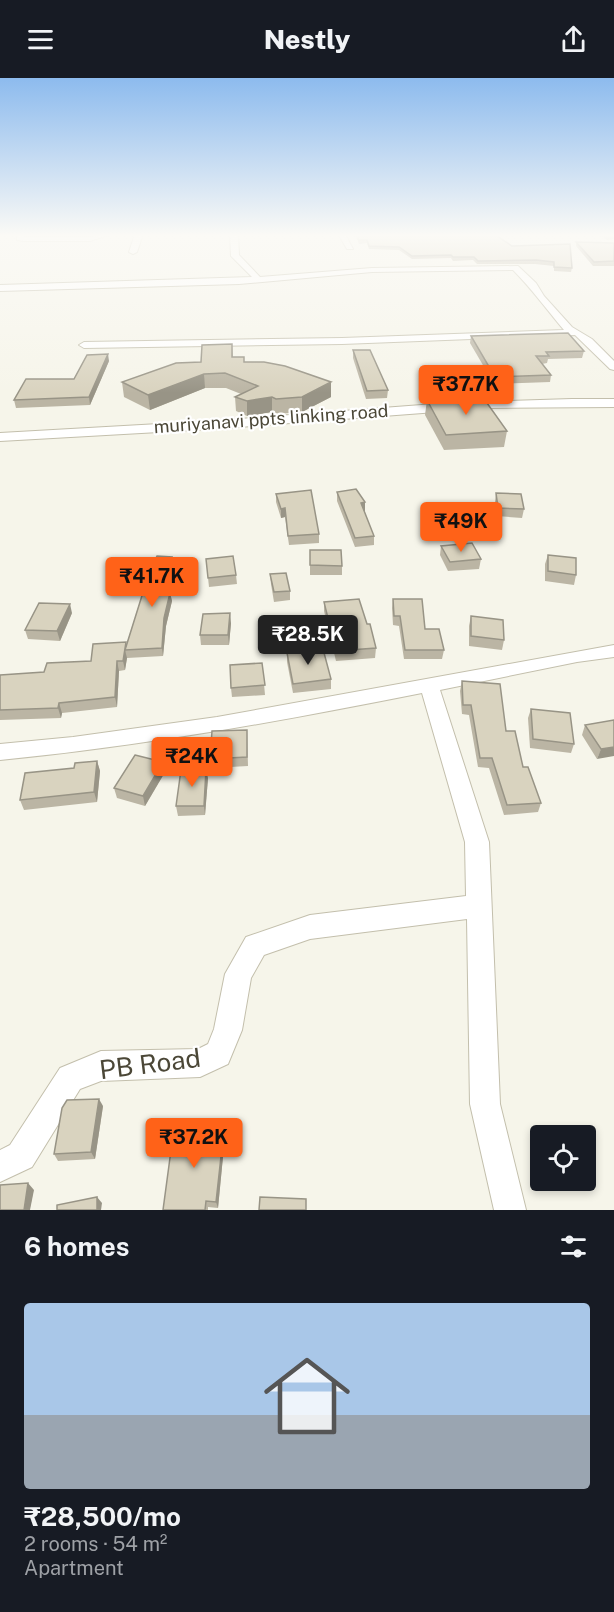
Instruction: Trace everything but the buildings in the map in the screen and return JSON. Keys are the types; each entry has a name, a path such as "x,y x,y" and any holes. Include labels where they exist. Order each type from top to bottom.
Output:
{"street":[{"path":"0,288 62,287"},
{"path":"534,287 569,329 577,332 614,367"},
{"path":"84,345 342,341 577,332"},
{"name":"muriyanavi ppts linking road","path":"0,437 477,405 555,401 614,403"},
{"path":"0,752 81,746 344,702 577,656 614,651"},
{"path":"429,685 477,842 485,1104 510,1210"},
{"name":"PB Road","path":"0,1166 21,1156 70,1078 101,1066 200,1063 218,1054 228,1030 238,974 255,946 310,927 479,906"}]}
